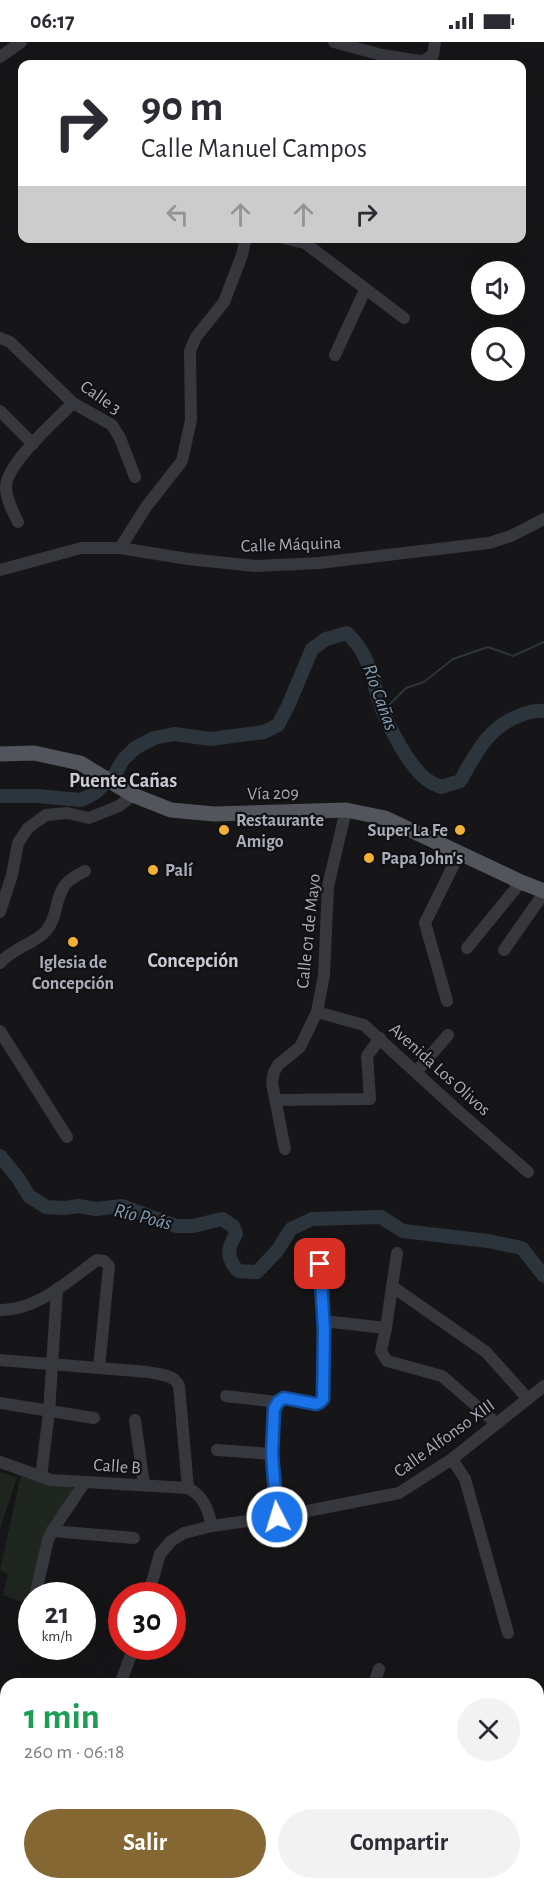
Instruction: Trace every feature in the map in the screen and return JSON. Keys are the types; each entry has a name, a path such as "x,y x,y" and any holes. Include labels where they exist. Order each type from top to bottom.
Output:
{"main road":[{"name":"Vía 209","path":"0,754 34,753 80,763 133,795 171,810 214,814 346,810 385,818 543,891"}],"street":[{"path":"0,57 21,42"},
{"path":"334,42 382,55 416,60"},
{"path":"425,60 433,56 435,42"},
{"path":"120,548 146,507 182,461 191,420 190,351 196,337 224,302 245,243"},
{"path":"304,243 404,318"},
{"path":"335,356 366,290"},
{"name":"Calle 3","path":"0,338 10,342 73,403 112,425 120,438 135,477"},
{"path":"18,522 6,510 7,479 10,471 73,403"},
{"path":"0,411 33,444"},
{"name":"Calle Máquina","path":"0,570 81,548 120,548 188,559 255,566 319,563 489,543 511,536 544,519"},
{"path":"0,912 12,875 18,843 28,828 46,815 67,813 89,818 119,806 133,795"},
{"name":"Calle 01 de Mayo","path":"285,1149 272,1083 278,1065 300,1047 317,1012 324,975 328,886 346,810"},
{"path":"447,1001 425,923 460,852"},
{"path":"0,963 8,954 44,933 51,923 63,887 85,871"},
{"path":"467,948 521,882"},
{"path":"504,950 543,891"},
{"name":"Avenida Los Olivos","path":"317,1012 364,1025 528,1172"},
{"path":"0,1031 67,1137"},
{"path":"416,1072 448,1035"},
{"path":"276,1100 370,1099 367,1056 380,1038"},
{"path":"397,1253 381,1351 387,1361 442,1376 496,1423"},
{"path":"0,1310 27,1306 57,1289 97,1260 104,1261 109,1266 99,1368"},
{"path":"277,1517 272,1454 274,1409 284,1398 316,1404 323,1399 324,1329 320,1264"},
{"path":"393,1287 486,1352 528,1399"},
{"path":"41,1477 49,1412 57,1289"},
{"path":"324,1329 326,1324 332,1322 386,1328"},
{"path":"0,1360 148,1372 172,1377 179,1386 188,1488 204,1502 212,1526"},
{"name":"Calle Alfonso XIII","path":"152,1582 160,1554 171,1541 184,1533 399,1493 452,1459 544,1386"},
{"path":"226,1396 278,1402"},
{"path":"0,1403 94,1418"},
{"path":"135,1420 144,1485"},
{"path":"217,1450 272,1454"},
{"path":"452,1459 465,1479 508,1633"},
{"name":"Calle B","path":"0,1462 51,1480 188,1488"},
{"path":"38,1582 52,1531 84,1482"},
{"path":"52,1531 134,1538"},
{"path":"122,1678 129,1660"},
{"path":"376,1678 379,1669"}],"shaded area":[{"path":"0,1472 17,1478 0,1529"},
{"path":"21,1475 72,1486 73,1489 43,1548 35,1582 18,1582 18,1601 3,1595 8,1574 0,1570"}],"waterway":[{"name":"Río Cañas","path":"0,796 37,796 81,800 95,793 115,774 123,760 135,748 154,738 174,734 211,739 264,732 278,725 312,649 326,639 347,633 356,642 367,661 383,712 404,752 421,775 441,787 460,781 485,742 500,726 524,714 544,711"},
{"path":"383,711 406,688 424,682 453,659 488,647 513,656 544,642"},
{"name":"Río Poás","path":"0,1156 29,1196 46,1207 78,1206 96,1209 122,1206 176,1226 193,1226 222,1219 233,1226 236,1234 229,1253 238,1271 257,1272 277,1251 291,1229 312,1219 381,1217 403,1231 488,1241 522,1248 544,1276"}],"place":[{"name":"Restaurante Amigo","path":"224,830"},
{"name":"Super La Fe","path":"460,830"},
{"name":"Papa John's","path":"369,858"},
{"name":"Palí","path":"153,870"},
{"name":"Iglesia de Concepción","path":"73,942"}],"district":[{"name":"Puente Cañas","path":"123,780"},
{"name":"Concepción","path":"193,960"}],"route":[{"path":"277,1517 272,1454 274,1409 284,1398 316,1404 323,1399 324,1329 320,1264"}]}
